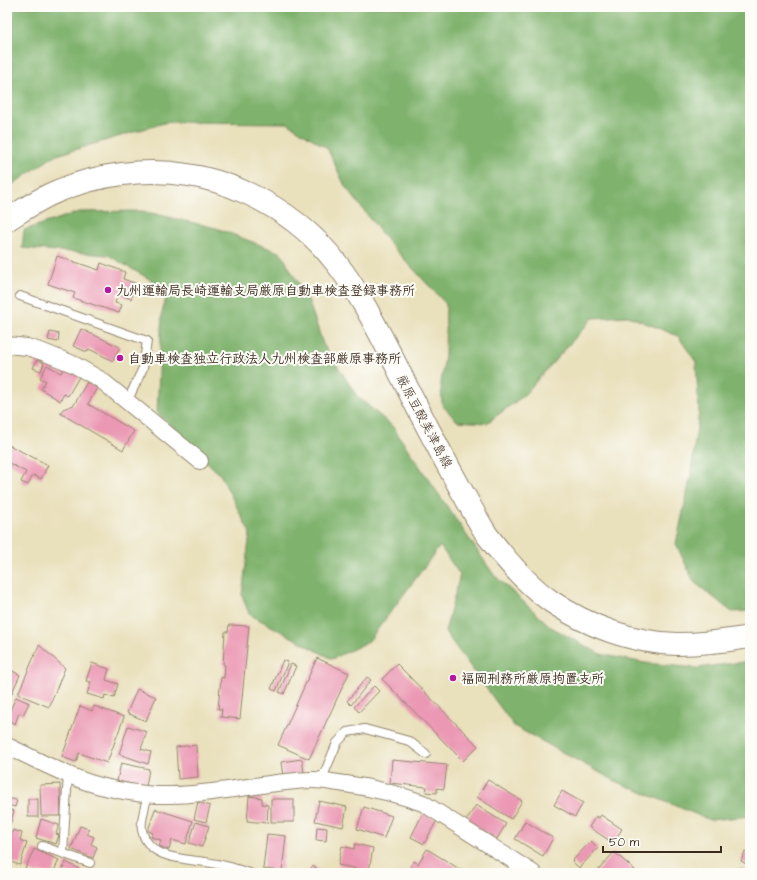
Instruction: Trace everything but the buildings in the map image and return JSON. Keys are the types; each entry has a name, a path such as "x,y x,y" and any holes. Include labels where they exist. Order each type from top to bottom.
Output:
{"main road":[{"name":"厳原豆酘美津島線","path":"7,220 34,203 58,191 99,177 148,172 177,173 199,176 235,188 270,204 312,236 334,260 352,284 444,459 486,533 508,561 530,583 551,601 575,615 604,628 634,638 675,644 716,643 750,637"}],"street":[{"path":"7,345 27,347 43,352 73,364 100,380 200,461"},
{"path":"7,746 87,782 106,787 148,794 203,794 270,784 313,780 381,790 423,803 533,873"}],"lane":[{"path":"20,296 147,341 143,368 127,402"},
{"path":"321,781 337,743 347,732 364,729 402,739 409,741 426,754"},
{"path":"63,853 68,774"},
{"path":"148,794 141,828 145,839 154,850 164,856 217,864 250,873"},
{"path":"42,846 90,863"}],"green space":[{"path":"7,7 750,7 750,611 732,612 694,582 676,544 690,480 699,411 696,362 678,336 628,316 593,318 523,396 487,423 457,421 442,405 441,383 445,354 446,304 389,243 345,186 327,148 287,123 167,122 54,156 7,188"},
{"path":"142,211 216,228 281,253 309,302 323,344 357,396 392,426 494,575 551,627 600,654 645,663 697,668 750,661 750,816 710,820 617,782 514,726 445,632 460,575 440,546 368,642 332,659 249,614 242,595 250,533 221,476 157,412 162,313 168,290 108,255 22,248 24,230 79,212"}],"place":[{"name":"九州運輸局長崎運輸支局厳原自動車検査登録事務所","path":"108,290"},
{"name":"自動車検査独立行政法人九州検査部厳原事務所","path":"120,358"},
{"name":"福岡刑務所厳原拘置支所","path":"453,678"}]}
